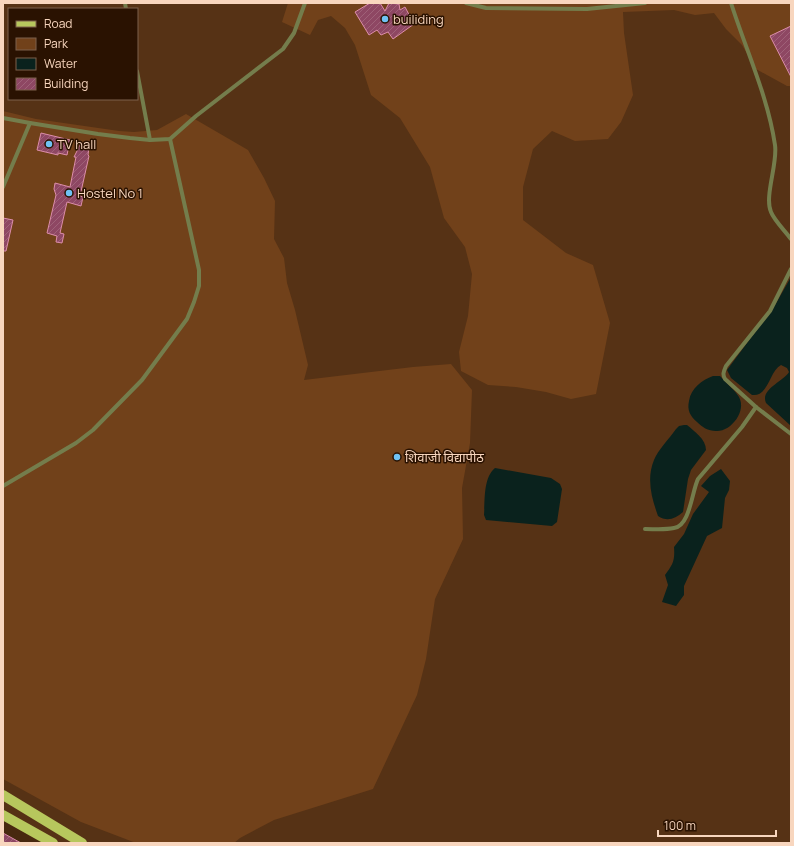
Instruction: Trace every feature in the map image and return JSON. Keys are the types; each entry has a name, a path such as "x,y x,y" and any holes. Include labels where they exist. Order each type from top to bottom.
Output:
{"main road":[{"path":"3,795 82,843"},
{"path":"3,815 53,843"}],"lane":[{"path":"3,118 98,134 150,140 170,139 196,116 283,49 294,34 305,3"},
{"path":"466,3 486,8 587,9 645,3"},
{"path":"731,3 765,102 775,147 769,204 771,212 791,239"},
{"path":"138,76 150,140"},
{"path":"3,187 30,123"},
{"path":"3,486 76,442 93,430 142,380 187,319 199,286 199,270 170,139"},
{"path":"791,269 770,311 723,372 725,379 791,434"},
{"path":"646,528 674,528 683,523 695,484 698,479 742,426 756,406"}],"shaded area":[{"name":"शिवाजी विद्यापीठ","path":"3,3 791,3 791,843 53,843 3,815"}],"green space":[{"path":"288,3 791,3 791,86 787,86 756,69 742,45 726,29 714,13 695,15 674,10 623,12 624,33 633,95 621,122 608,139 575,141 552,131 533,149 523,187 523,220 566,253 593,265 610,323 596,394 571,399 546,392 516,387 488,385 461,371 459,352 468,316 472,274 465,247 444,218 430,167 400,118 371,95 355,45 345,28 331,16 318,20 310,35 282,22"},
{"path":"3,111 36,119 134,132 157,130 186,114 248,150 275,201 274,239 284,258 287,283 308,365 304,380 451,364 472,390 470,443 462,488 463,539 435,599 426,659 417,695 373,789 274,820 240,838 234,843 136,843 81,822 3,779"}],"water":[{"path":"791,277 791,426 766,403 765,398 769,390 789,372 787,368 781,365 777,368 765,388 758,395 752,395 731,378 727,370 775,305"},
{"path":"713,376 720,376 737,394 741,403 741,408 736,420 727,428 716,431 703,427 699,424 691,415 688,407 690,396 695,388 701,382"},
{"path":"687,425 699,436 704,442 706,450 691,470 688,479 683,512 674,518 665,519 658,516 651,489 650,474 654,460 664,444 679,426"},
{"path":"495,468 551,478 560,484 562,489 557,522 552,526 486,520 484,515 485,490 488,478"},
{"path":"721,469 730,481 729,490 725,498 722,528 707,536 684,586 684,595 676,606 662,602 668,585 665,575 673,562 674,547 684,534 693,514 709,492 701,486 710,476"}],"building":[{"name":"builiding","path":"370,3 380,3 385,11 389,3 399,4 400,10 405,7 414,24 393,39 388,32 381,35 377,30 369,35 355,12"},
{"path":"791,26 791,77 770,36"},
{"name":"TV hall","path":"41,133 70,140 67,155 58,153 58,155 37,150"},
{"name":"Hostel No 1","path":"81,143 89,144 89,156 80,196 83,197 81,206 67,202 60,233 64,234 62,243 56,242 57,236 47,233 56,195 54,189 55,183 70,187 76,157 74,157"},
{"path":"3,218 13,220 6,251 3,251"},
{"path":"3,833 21,843 3,843"}],"place":[{"name":"builiding","path":"385,19"},
{"name":"TV hall","path":"49,144"},
{"name":"Hostel No 1","path":"69,193"},
{"name":"शिवाजी विद्यापीठ","path":"397,457"}]}
